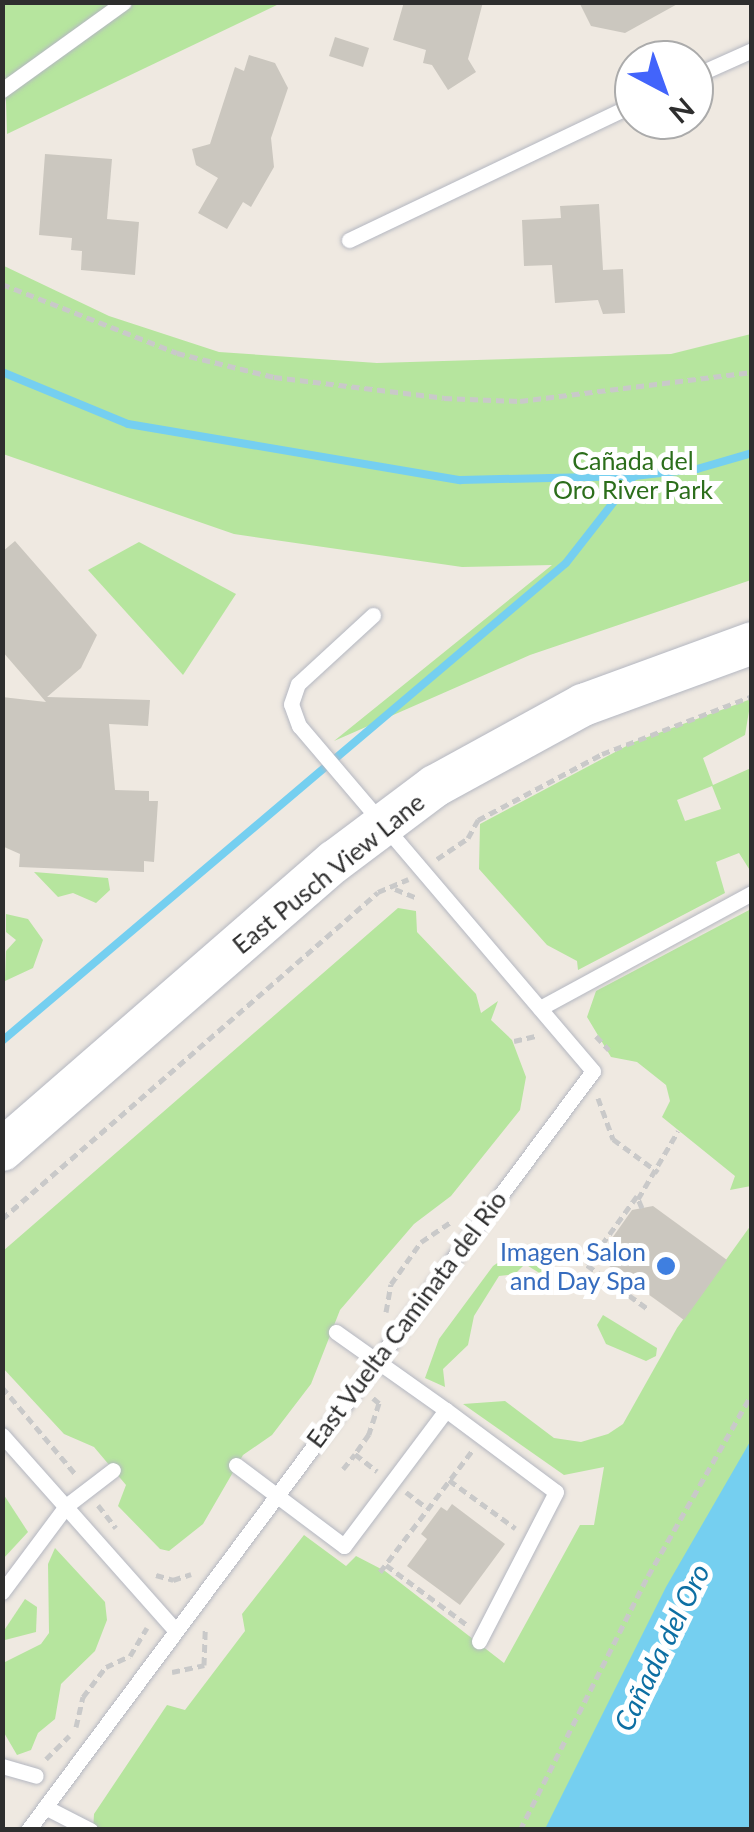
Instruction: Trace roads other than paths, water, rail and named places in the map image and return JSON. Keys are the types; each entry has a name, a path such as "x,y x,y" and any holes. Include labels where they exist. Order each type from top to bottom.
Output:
{"main road":[{"name":"East Pusch View Lane","path":"2,1150 383,824 545,723 654,675 752,643"}],"lane":[{"path":"2,90 124,2"},
{"path":"714,67 752,50"},
{"path":"349,240 614,114"},
{"path":"373,615 298,684 291,704 308,740 540,1008 752,893"},
{"name":"East Vuelta Caminata del Rio","path":"28,1830 274,1494 380,1360 593,1071 540,1008"},
{"path":"336,1332 380,1360 556,1492 479,1641"},
{"path":"236,1465 344,1546 446,1410"},
{"path":"2,1435 175,1630"},
{"path":"2,1592 66,1506 113,1470"},
{"path":"2,1766 36,1776"},
{"path":"45,1806 90,1830"}],"water":[{"name":"Cañada del Oro","path":"751,1440 751,1829 545,1829 666,1587"}],"waterway":[{"path":"2,372 128,424 460,480 634,476 697,469 752,453"},
{"path":"2,1041 566,563 634,476"}],"place":[{"name":"Imagen Salon and Day Spa","path":"666,1266"}],"park label":[{"name":"Cañada del Oro River Park","path":"633,476"}]}
